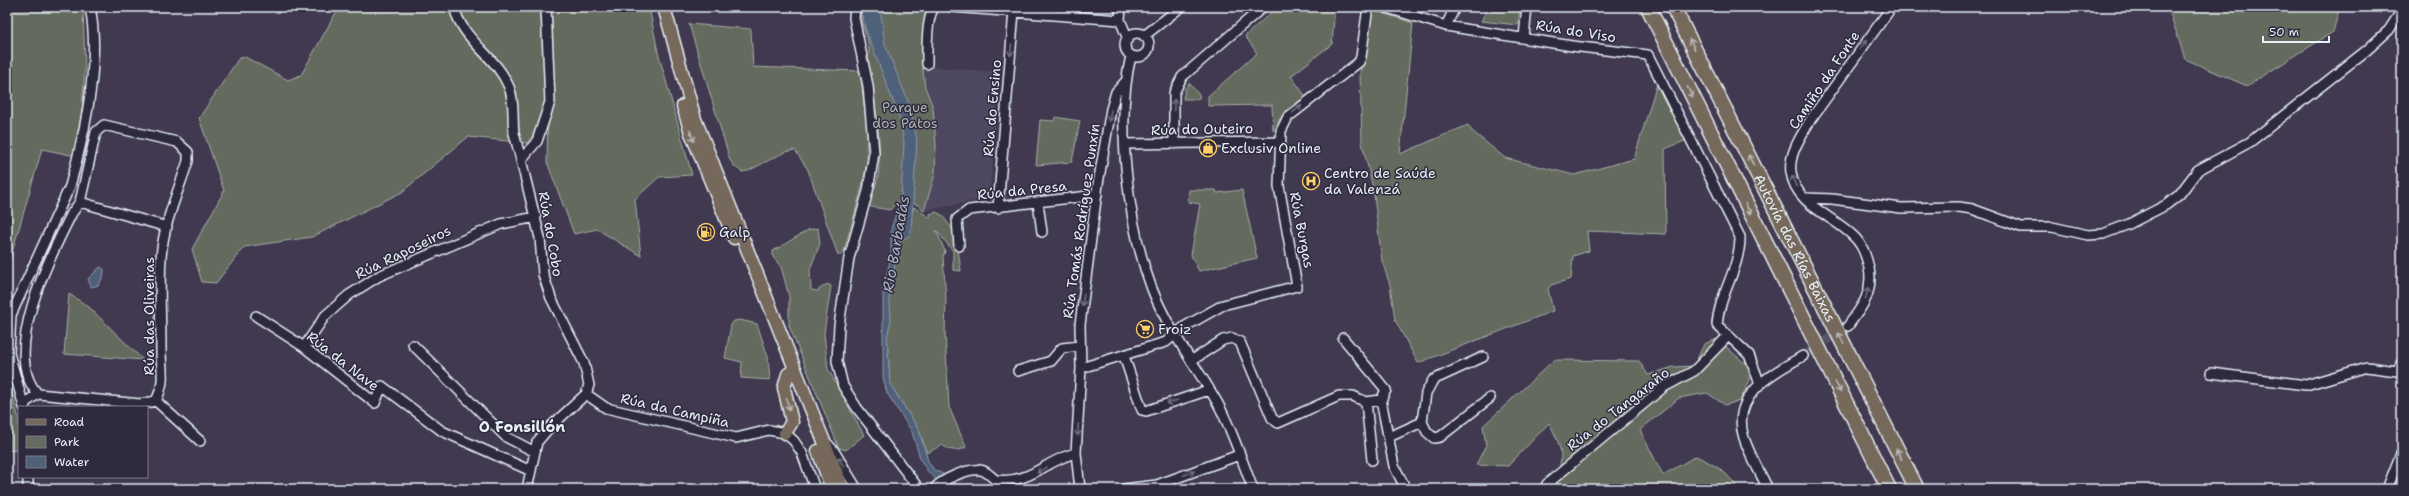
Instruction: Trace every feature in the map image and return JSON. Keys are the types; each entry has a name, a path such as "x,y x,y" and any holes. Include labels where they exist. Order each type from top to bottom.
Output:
{"highway":[{"name":"Autovía das Rías Baixas","path":"1648,7 1889,489"},
{"name":"Autovía das Rías Baixas","path":"1673,7 1917,489"}],"main road":[{"path":"664,7 695,119 770,310 843,489"},
{"path":"785,433 792,422 784,388 788,374 788,353"},
{"path":"788,374 832,489"}],"street":[{"path":"24,406 9,353 11,315 70,186 75,168 89,94 92,52 90,7"},
{"name":"Rúa do Cobo","path":"454,7 457,16 471,41 496,64 508,87 514,106 514,132 536,217 543,274 551,298 584,363 589,385 586,394"},
{"path":"521,160 536,141 550,102 546,7"},
{"path":"855,7 854,18 868,86 874,153 868,191 849,258 839,326 837,361 843,386 919,489"},
{"path":"927,64 929,23 932,9 935,7"},
{"path":"951,7 1120,20"},
{"path":"1120,7 1120,20 1128,39 1126,48 1131,56 1123,103 1125,144 1138,246 1152,289 1175,335 1217,403 1253,489"},
{"path":"1144,36 1181,7"},
{"path":"1174,144 1176,86 1182,77 1263,7"},
{"path":"1280,142 1281,131 1288,117 1359,62 1368,7"},
{"name":"Rúa do Viso","path":"1384,7 1446,26 1524,37 1572,46 1648,55 1740,237 1738,258 1718,308 1717,325 1727,337"},
{"path":"1446,26 1455,7"},
{"path":"1524,37 1527,7"},
{"name":"Camiño da Fonte","path":"1848,326 1866,298 1871,279 1865,252 1852,234 1815,208 1796,188 1791,172 1792,158 1802,135 1852,60 1888,12 1889,7"},
{"path":"1806,198 1832,199 1901,208 1958,207 1972,209 2021,227 2052,227 2088,235 2104,234 2166,205 2179,195 2198,170 2250,142 2367,50 2389,30 2402,10"},
{"name":"Rúa do Ensino","path":"998,208 1014,11"},
{"path":"1128,39 1134,34 1144,36 1148,42 1148,50 1139,57 1131,56"},
{"name":"Rúa Tomás Rodríguez Punxín","path":"1080,489 1076,453 1081,368 1080,325 1097,195 1113,99 1126,82"},
{"name":"Rúa das Oliveiras","path":"80,202 96,132 99,127 104,125 176,142 188,152 188,161 167,227 161,257 161,354 164,376 162,388 156,401"},
{"name":"Rúa do Outeiro","path":"1125,144 1280,142"},
{"name":"Rúa Burgas","path":"1175,335 1184,327 1223,304 1296,286 1279,186 1280,142"},
{"name":"Rúa da Presa","path":"959,246 957,219 969,210 998,208 1097,195"},
{"path":"19,388 23,378 20,332 24,312 72,213 80,202 167,227"},
{"path":"1038,203 1042,232"},
{"name":"Rúa Raposeiros","path":"304,347 325,316 349,295 379,276 501,224 536,217"},
{"name":"Rúa da Nave","path":"256,316 304,347 375,403 382,386 442,431 531,471"},
{"path":"1081,368 1166,342 1175,335"},
{"path":"1727,337 1749,356 1760,384"},
{"name":"Rúa do Tangaraño","path":"1545,489 1547,484 1590,446 1664,387 1694,371 1727,337"},
{"path":"1191,361 1223,340 1232,338 1240,342 1272,418 1278,423 1339,396 1353,396 1366,402 1381,400"},
{"path":"1343,338 1386,390 1381,400 1394,466 1406,489"},
{"path":"413,345 506,437 535,452"},
{"path":"1018,371 1051,361 1062,348 1080,346"},
{"path":"1124,356 1142,410 1146,411 1209,390"},
{"path":"1768,489 1744,437 1742,409 1752,392 1769,376 1803,356"},
{"path":"1483,357 1433,380 1426,393 1422,422 1427,432 1434,438 1440,437 1490,398"},
{"path":"2211,372 2306,385 2367,367 2397,371 2402,362"},
{"path":"23,378 38,394 140,404 156,401 200,441"},
{"path":"24,406 26,402 38,394"},
{"path":"527,489 537,442 548,429 586,394"},
{"name":"Rúa da Campiña","path":"586,394 606,408 736,438 769,430 785,433"},
{"path":"1366,402 1372,460"},
{"path":"1389,437 1422,422"},
{"path":"785,433 794,441 802,453 814,488"},
{"path":"821,437 834,451 857,489"},
{"path":"2387,489 2402,451"},
{"path":"936,486 960,474 977,469 986,472 996,480 1022,479 1032,476 1061,458 1076,453"},
{"path":"1124,489 1158,487 1240,456"}],"shaded area":[{"path":"923,66 1000,72 990,194 986,199 924,211 935,174 933,107 925,87"}],"green space":[{"path":"7,7 83,7 85,67 82,111 75,156 42,149 7,270"},
{"path":"339,7 540,7 546,60 546,78 542,113 536,129 527,143 468,137 402,192 312,237 244,247 216,283 202,282 192,249 224,191 199,118 239,58 245,57 288,80 301,75"},
{"path":"550,7 649,7 658,52 692,175 659,177 635,199 641,256 597,229 574,234 547,162"},
{"name":"Parque dos Patos","path":"861,7 926,7 922,61 925,87 933,107 936,145 935,174 924,211 916,204 898,201 890,210 866,206 873,192 878,176 879,146 877,116 868,57 869,51 861,20"},
{"path":"1277,7 1335,7 1332,44 1291,76 1306,97 1282,116 1273,131 1272,105 1208,106 1208,96 1257,53 1245,36"},
{"path":"1488,7 1520,7 1518,25 1481,21"},
{"path":"2168,7 2340,7 2333,32 2247,86 2185,59"},
{"path":"1373,10 1413,23 1400,154 1468,125 1472,131 1505,158 1574,175 1634,159 1658,80 1687,140 1665,149 1666,234 1587,231 1589,251 1573,256 1571,279 1551,285 1548,289 1553,311 1418,363 1395,320 1390,285 1382,261 1373,188 1362,143 1360,73"},
{"path":"689,24 751,29 753,67 860,71 868,137 867,162 857,206 844,251 841,255 838,255 808,170 795,150 785,152 748,171 742,172 734,166 730,160"},
{"path":"1189,83 1200,96 1198,99 1183,99 1185,89"},
{"path":"1055,117 1080,121 1072,162 1036,165 1040,120 1054,121"},
{"path":"1189,190 1216,190 1217,193 1242,190 1257,258 1199,271 1191,255 1200,204 1188,202"},
{"path":"914,207 930,218 930,214 936,212 942,215 956,234 961,271 953,270 953,251 936,230 945,251 943,257 946,299 945,333 949,407 966,447 960,450 951,450 942,445 927,453 919,430 890,384 887,337 889,291 898,243 911,232 911,215"},
{"path":"818,228 820,244 810,269 811,290 817,291 827,284 831,286 824,333 828,369 864,435 846,450 839,448 789,326 789,296 781,267 773,257 773,251 808,230"},
{"path":"69,294 89,307 143,360 64,354"},
{"path":"740,320 757,324 768,357 770,380 741,378 742,362 725,358 731,325 734,321"},
{"path":"1717,339 1748,366 1750,380 1740,401 1725,405 1707,393 1679,398 1640,430 1663,475 1696,456 1720,469 1738,489 1553,489 1559,470 1561,456 1558,441 1549,423 1508,466 1476,465 1486,445 1483,426 1554,360 1639,361 1648,375 1673,367 1694,366 1704,344"},
{"path":"7,374 18,415 18,450 7,451"}],"water":[{"name":"Rio Barbadás","path":"862,7 880,7 885,44 909,104 917,140 911,232 910,235 898,243 889,291 891,320 887,337 890,384 919,430 928,461 934,470 954,479 958,489 947,489 929,473 921,461 912,432 887,393 883,378 883,288 891,257 891,229 901,198 904,143 900,119 866,31 861,13"},
{"path":"100,267 104,269 104,274 99,285 91,287 88,279"}],"tunnel":[{"path":"1803,356 1842,330"}],"place":[{"name":"Exclusiv Online","path":"1208,148"},
{"name":"Centro de Saúde da Valenzá","path":"1311,181"},
{"name":"Galp","path":"706,232"},
{"name":"Froiz","path":"1145,329"}],"district":[{"name":"O Fonsillón","path":"522,427"}]}
